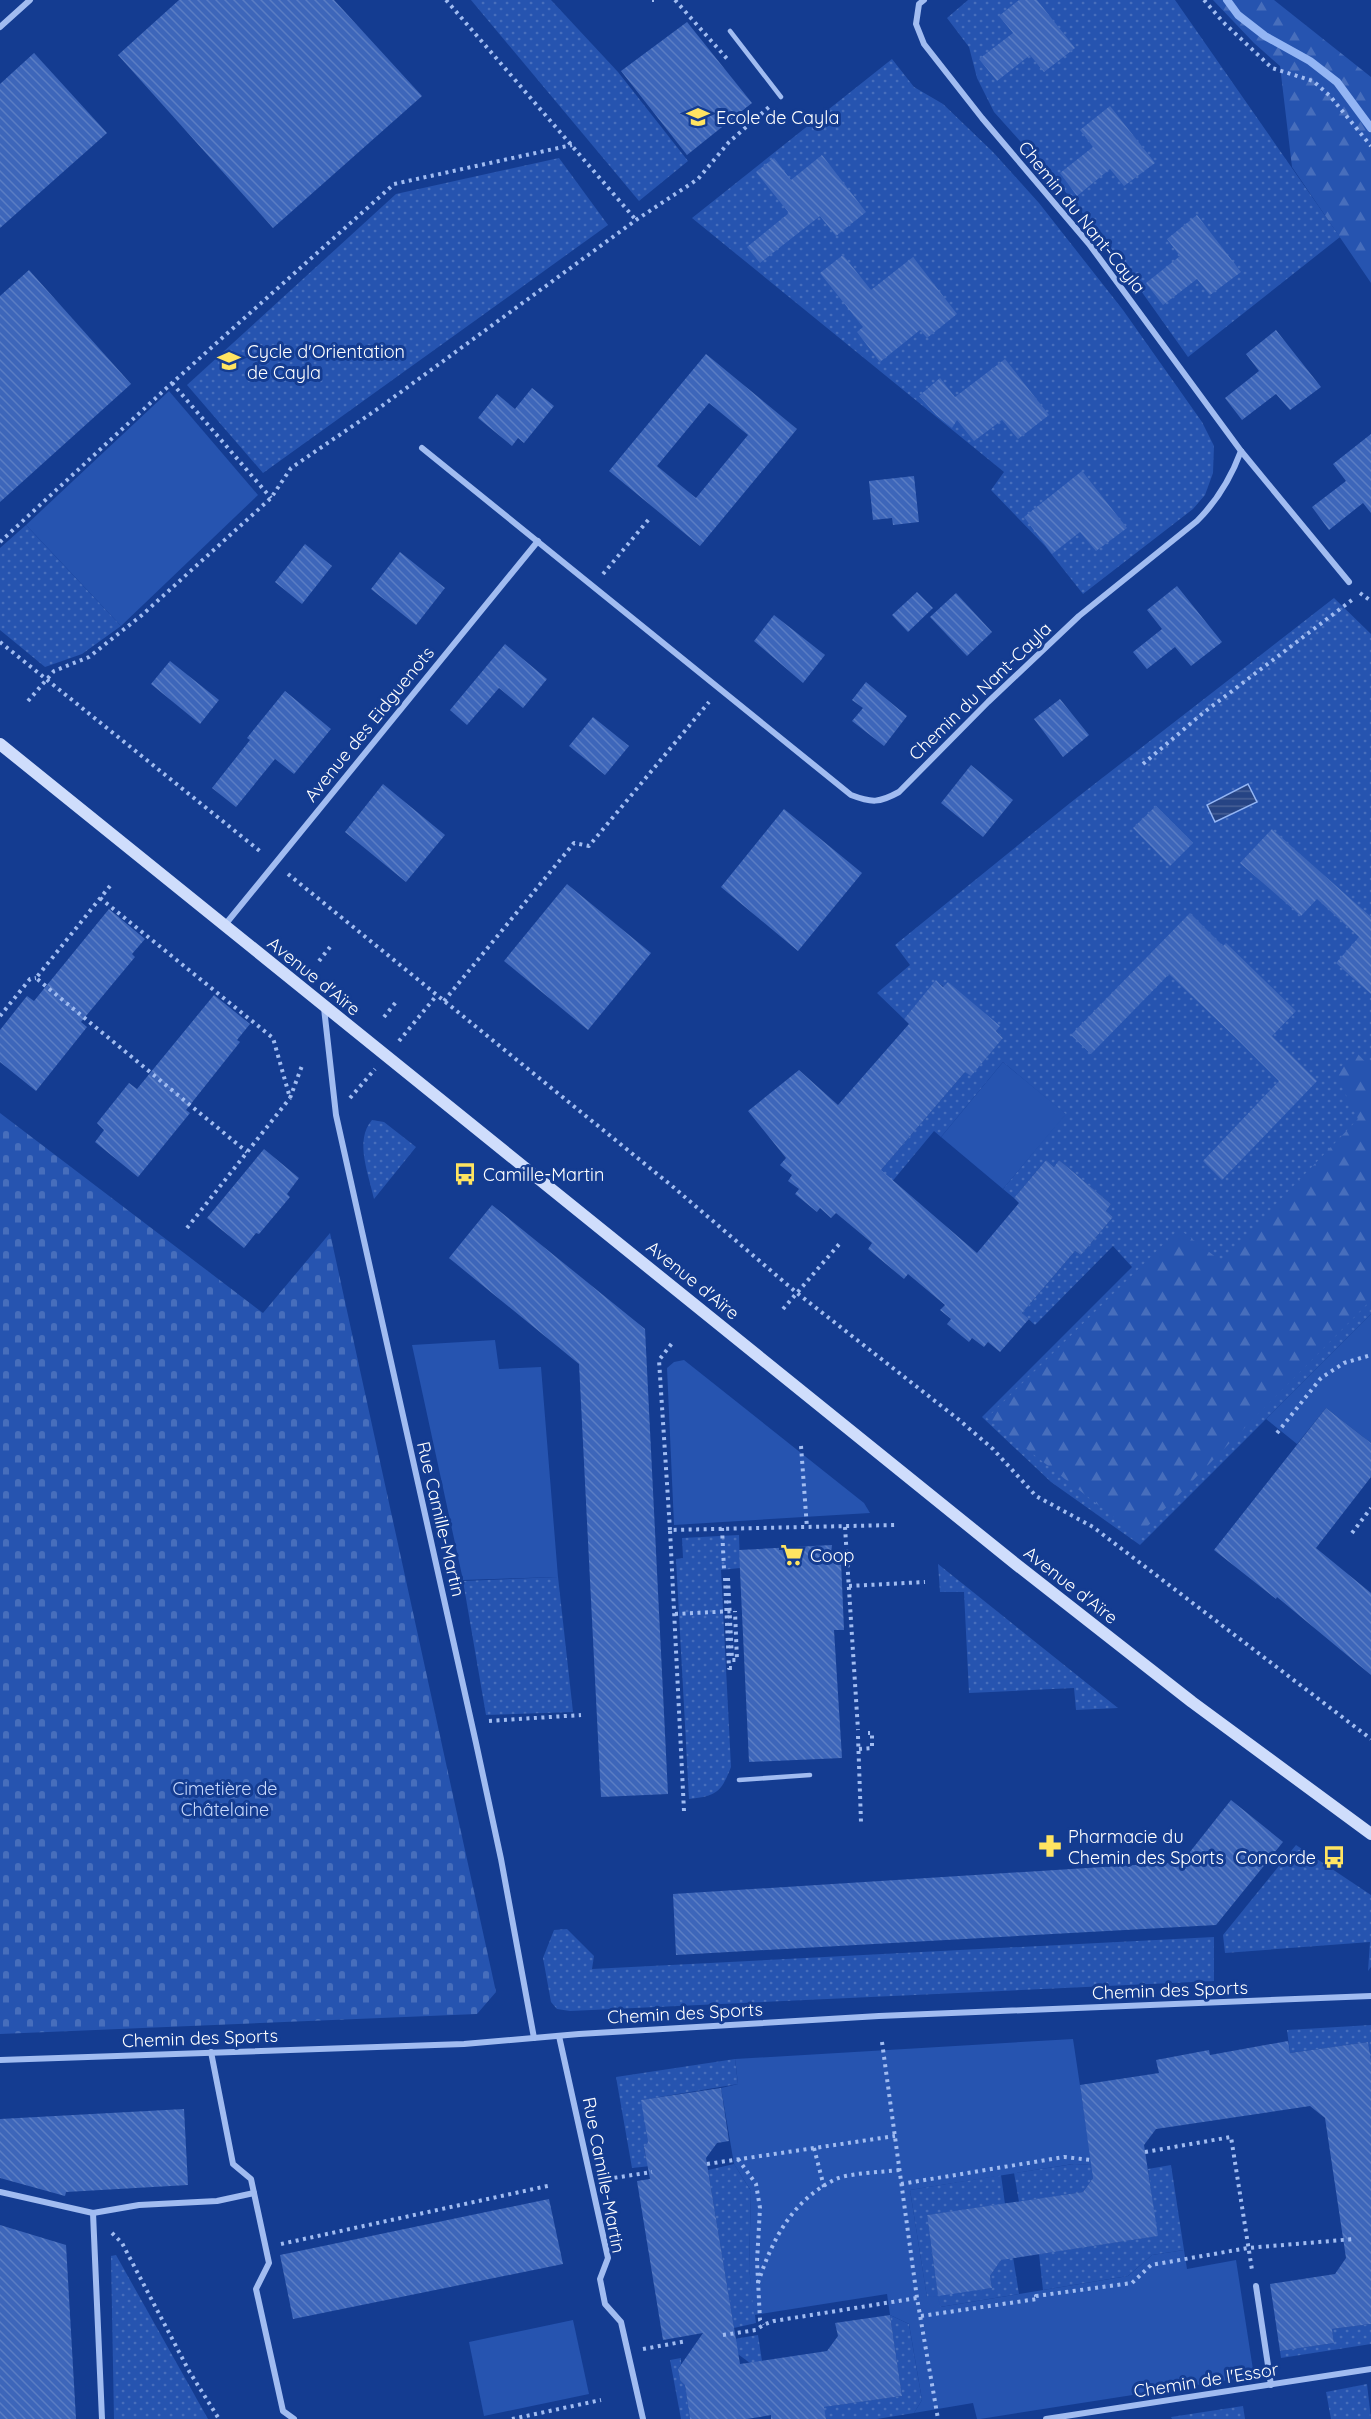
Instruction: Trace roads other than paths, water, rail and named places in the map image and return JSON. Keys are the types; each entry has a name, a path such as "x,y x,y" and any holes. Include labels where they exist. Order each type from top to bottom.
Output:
{"main road":[{"name":"Avenue d'Aïre","path":"0,744 1010,1559 1192,1702 1371,1834"}],"street":[{"path":"0,27 30,0"},
{"name":"Chemin du Nant-Cayla","path":"924,0 919,3 915,24 924,44 982,118 1089,244 1241,450 1349,582"},
{"path":"422,448 538,541"},
{"name":"Chemin du Nant-Cayla","path":"538,541 851,795 869,802 885,799 899,792 988,702 1079,616 1212,506 1231,477 1241,450"},
{"name":"Avenue des Eidguenots","path":"223,926 538,541"},
{"name":"Rue Camille-Martin","path":"324,1007 336,1115 486,1789 534,2038"},
{"name":"Chemin des Sports","path":"0,2061 464,2044 879,2016 1371,1996"},
{"name":"Rue Camille-Martin","path":"559,2036 608,2258 600,2279 605,2304 621,2322 643,2419"},
{"path":"211,2052 233,2164 251,2180 254,2193 269,2264 256,2289 283,2411 294,2419"},
{"path":"0,2192 93,2213 139,2205 217,2200 254,2193"},
{"path":"93,2213 102,2419"},
{"path":"1256,2286 1271,2385"},
{"name":"Chemin de l'Essor","path":"1046,2419 1371,2369"}],"lane":[{"path":"729,31 781,97"},
{"path":"739,1780 810,1775"}],"waterway":[{"path":"1227,0 1238,15 1265,36 1310,61 1337,82 1371,128"}],"place":[{"name":"Ecole de Cayla","path":"698,117"},
{"name":"Cycle d'Orientation de Cayla","path":"229,361"},
{"name":"Camille-Martin","path":"465,1174"},
{"name":"Coop","path":"792,1555"},
{"name":"Pharmacie du Chemin des Sports","path":"1050,1846"},
{"name":"Concorde","path":"1334,1857"}],"park label":[{"name":"Cimetière de Châtelaine","path":"225,1798"}]}
